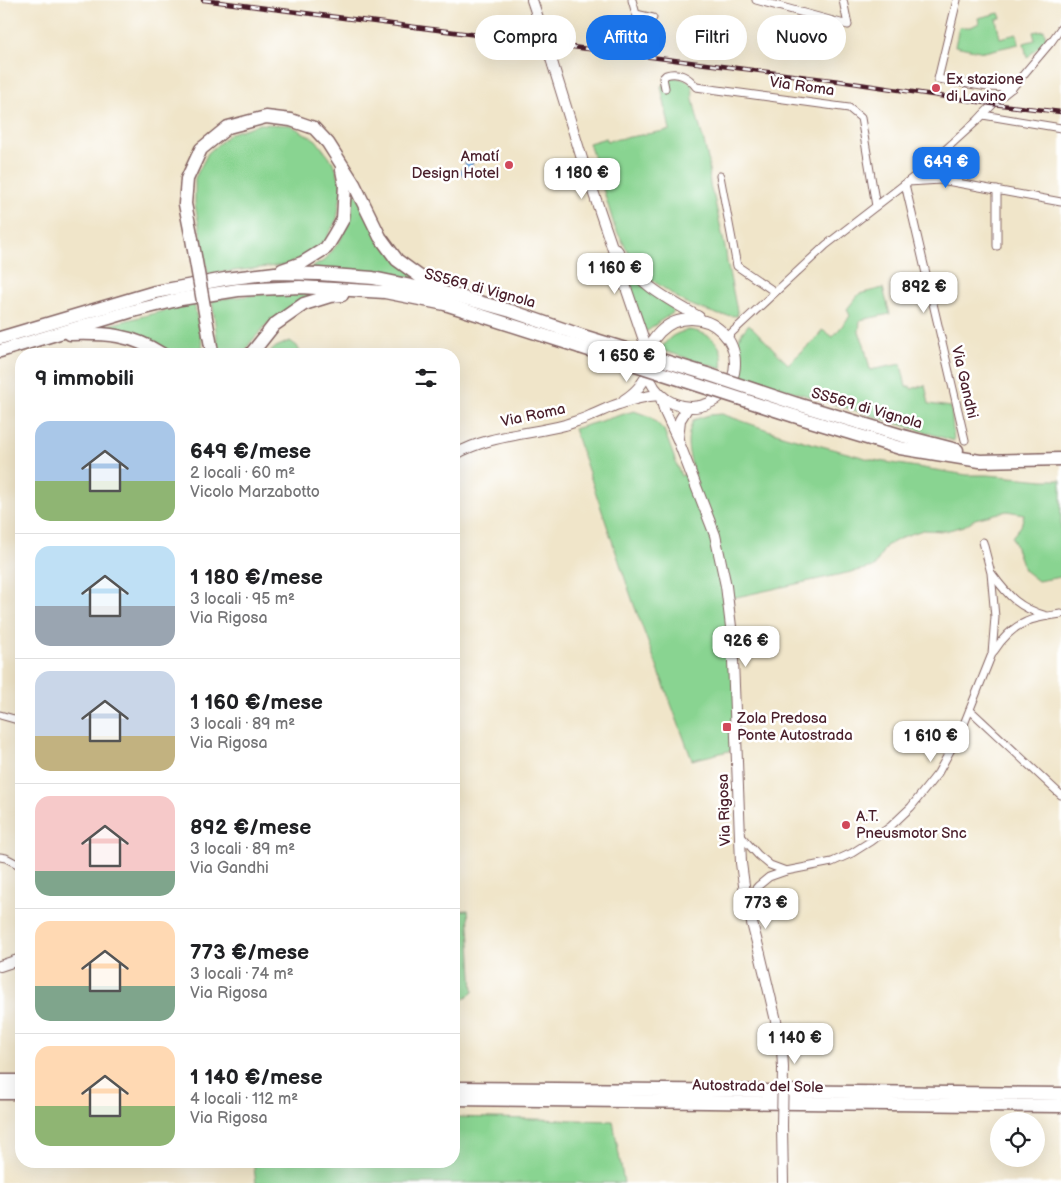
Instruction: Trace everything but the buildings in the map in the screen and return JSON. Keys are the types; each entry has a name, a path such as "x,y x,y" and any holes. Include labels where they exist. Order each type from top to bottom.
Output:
{"highway":[{"path":"211,348 185,204 187,179 201,150 228,127 266,117 291,120 314,128 328,143 341,163 354,184 380,237 397,260 419,276 450,294"},
{"path":"275,273 302,263 326,248 334,235 343,219 345,185 341,163"},
{"name":"SS569 di Vignola","path":"0,338 155,292 225,279 275,273 373,278 450,294 511,311 581,342"},
{"name":"SS569 di Vignola","path":"0,351 129,312 181,299 238,290 300,286 385,292 445,304 490,318 707,374 796,410 971,454 1061,459"},
{"path":"256,348 274,325 304,304 330,296 385,292"},
{"path":"56,334 108,334 130,338 153,348"},
{"path":"0,1081 15,1081"},
{"name":"Autostrada del Sole","path":"460,1088 1061,1094"},
{"path":"0,1093 15,1093"},
{"name":"Autostrada del Sole","path":"460,1099 1061,1106"}],"main road":[{"path":"532,0 583,162 648,352"},
{"path":"606,229 623,260 642,282 666,298 718,327 727,337 734,350 735,366 726,390 712,402 704,405 688,407 679,405 660,395 650,381 647,362 648,352 656,335 664,327 690,318 705,321"},
{"name":"Via Roma","path":"460,452 479,443 564,425 590,417 619,403 634,393 642,385 648,373"},
{"name":"Via Roma","path":"619,403 646,396 660,395"},
{"name":"Via Rigosa","path":"660,395 665,412 715,535 726,586 732,635 741,863 746,900 782,1048 782,1183"},
{"path":"678,440 680,420 688,407"},
{"path":"0,966 15,961"}],"street":[{"path":"632,0 636,14 640,15"},
{"path":"756,0 848,25 843,0"},
{"path":"957,0 938,79 988,87 1012,88"},
{"path":"727,337 826,245 929,164 983,115 1012,88 1052,42 1061,28"},
{"name":"Via Roma","path":"665,88 663,78 666,75 674,74 686,77 696,87 849,108 861,118 876,206"},
{"path":"988,87 996,94 997,100"},
{"path":"983,115 1061,128"},
{"path":"929,164 941,180"},
{"path":"720,176 736,266 775,292"},
{"path":"906,183 941,180 1061,202"},
{"name":"Via Gandhi","path":"906,183 964,440"},
{"path":"998,190 998,246"},
{"path":"983,542 991,573 995,617 992,654"},
{"path":"991,573 1005,592 1016,602 1034,612 1048,616"},
{"path":"746,900 769,877 786,871 832,862 852,853 891,826 911,808 938,773 962,729 992,654 999,643 1025,622 1061,614"},
{"path":"970,710 1061,795"},
{"path":"0,715 15,720"},
{"path":"740,835 770,865 786,871"},
{"path":"0,857 15,863"}],"green space":[{"path":"999,13 1001,18 996,19 1000,38 1017,34 1019,44 984,52 955,46 959,27 971,27 979,23 978,18"},
{"path":"1044,30 1046,39 1027,58 1024,43 1035,40 1033,32"},
{"path":"674,77 688,81 692,87 708,159 710,183 738,316 719,315 685,303 655,282 635,264 615,228 589,143 606,138 607,141 670,130 661,86 667,83 667,80"},
{"path":"260,124 290,125 316,140 335,165 342,188 337,219 325,241 306,256 285,265 208,274 195,204 195,178 208,153 231,133"},
{"path":"350,186 418,279 364,272 309,269 325,260 340,241 352,215"},
{"path":"629,275 673,309 673,313 646,331 627,277"},
{"path":"883,288 890,314 860,320 859,332 870,370 901,364 906,387 910,386 911,389 925,385 929,404 951,407 954,441 739,375 741,362 738,341 749,324 788,364 818,337 822,330 833,337 850,316 847,309 859,294"},
{"path":"264,294 317,294 267,324 247,348 218,348 212,300"},
{"path":"194,303 203,348 160,348 154,344 97,328"},
{"path":"689,330 704,334 715,342 721,353 722,369 661,350 672,336"},
{"path":"290,341 298,348 275,348"},
{"path":"634,411 651,417 664,430 681,476 693,470 688,445 693,420 709,415 722,414 785,436 873,460 967,475 1061,480 1061,577 1038,581 1024,570 1012,537 1021,526 1024,514 1007,511 975,519 964,526 945,531 923,530 905,536 886,546 874,567 732,598 737,749 692,760 634,605 574,429"},
{"path":"468,910 473,992 460,1002 460,911"},
{"path":"460,1117 613,1121 624,1183 256,1183 254,1168 460,1168"}],"water":[{"path":"469,158 473,161 472,164 467,175 463,176 460,173 461,169 465,165 465,160"}],"railway":[{"path":"203,0 839,81 1061,112"}],"place":[{"name":"Ex stazione di Lavino","path":"936,88"},
{"name":"Amatí Design Hotel","path":"509,165"},
{"name":"Zola Predosa Ponte Autostrada","path":"727,727"},
{"name":"A.T. Pneusmotor Snc","path":"846,825"}]}
